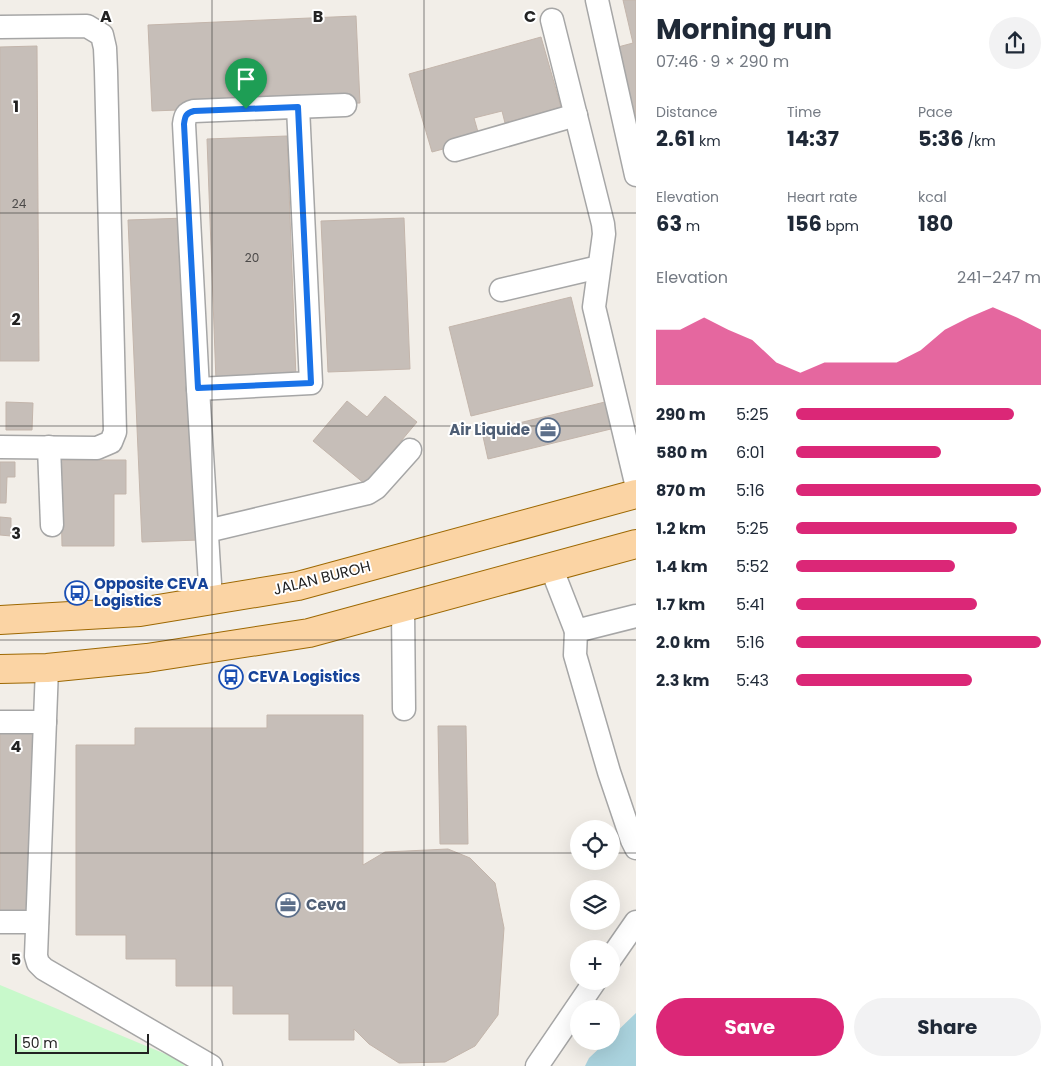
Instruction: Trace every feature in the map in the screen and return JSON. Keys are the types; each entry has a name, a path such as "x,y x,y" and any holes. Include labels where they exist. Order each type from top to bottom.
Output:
{"main road":[{"name":"JALAN BUROH","path":"0,620 140,612 298,586 636,494"},
{"path":"0,669 47,668 147,658 309,633 636,544"}],"lane":[{"path":"597,0 636,175"},
{"path":"552,20 604,224 594,307 636,484"},
{"path":"0,27 87,26 102,35 106,71 115,432 111,442 97,448 0,447"},
{"path":"211,600 198,388 185,117 188,112 194,111 345,105"},
{"path":"198,388 311,383 298,107"},
{"path":"455,150 576,115"},
{"path":"502,290 599,267"},
{"path":"49,447 52,525"},
{"path":"207,531 368,493 376,488 410,450"},
{"path":"551,567 576,630 575,655 608,772 636,848"},
{"path":"403,608 404,709"},
{"path":"576,630 636,616"},
{"path":"47,668 37,922 36,956 38,963 44,970 211,1066"},
{"path":"0,722 45,722"},
{"path":"0,922 37,922"},
{"path":"620,945 636,922"},
{"path":"537,1066 589,990"}],"green space":[{"path":"0,985 175,1058 185,1066 0,1066"}],"water":[{"path":"636,1013 636,1066 585,1066 589,1058 597,1050 620,1050 620,1028"}],"building":[{"path":"623,0 636,0 636,130 618,47 633,43"},
{"path":"356,16 360,103 152,111 148,25"},
{"path":"541,37 561,107 505,123 502,111 474,118 480,139 432,152 409,74"},
{"path":"37,46 39,361 0,361 0,47"},
{"path":"287,136 296,378 216,381 207,139"},
{"path":"186,218 199,540 142,542 128,220"},
{"path":"404,218 410,369 328,372 321,221"},
{"path":"571,297 593,386 471,416 449,327"},
{"path":"385,396 417,422 365,484 313,441 347,401 367,417"},
{"name":"Air Liquide","path":"609,401 615,428 488,459 482,432"},
{"path":"6,402 33,403 32,430 6,430"},
{"path":"53,460 126,460 126,494 114,494 114,546 62,546 61,497"},
{"path":"0,462 15,462 15,477 7,477 6,503 0,503"},
{"path":"0,517 11,518 11,536 0,535"},
{"name":"Ceva","path":"267,715 363,715 363,865 385,852 448,849 470,858 495,883 504,928 498,1015 475,1046 445,1062 399,1063 369,1044 354,1029 354,1040 289,1040 289,1014 233,1014 233,986 176,986 176,959 126,959 126,935 76,935 76,745 135,745 135,728 267,728"},
{"path":"438,726 466,726 468,844 440,844"},
{"path":"0,733 34,733 35,916 0,916"}],"place":[{"name":"Air Liquide","path":"548,430"},
{"name":"Opposite CEVA Logistics","path":"77,593"},
{"name":"CEVA Logistics","path":"231,677"},
{"name":"Ceva","path":"288,905"}],"route":[{"path":"298,107 311,383 198,388 185,117 188,112 194,111 246,109 298,107"}]}
